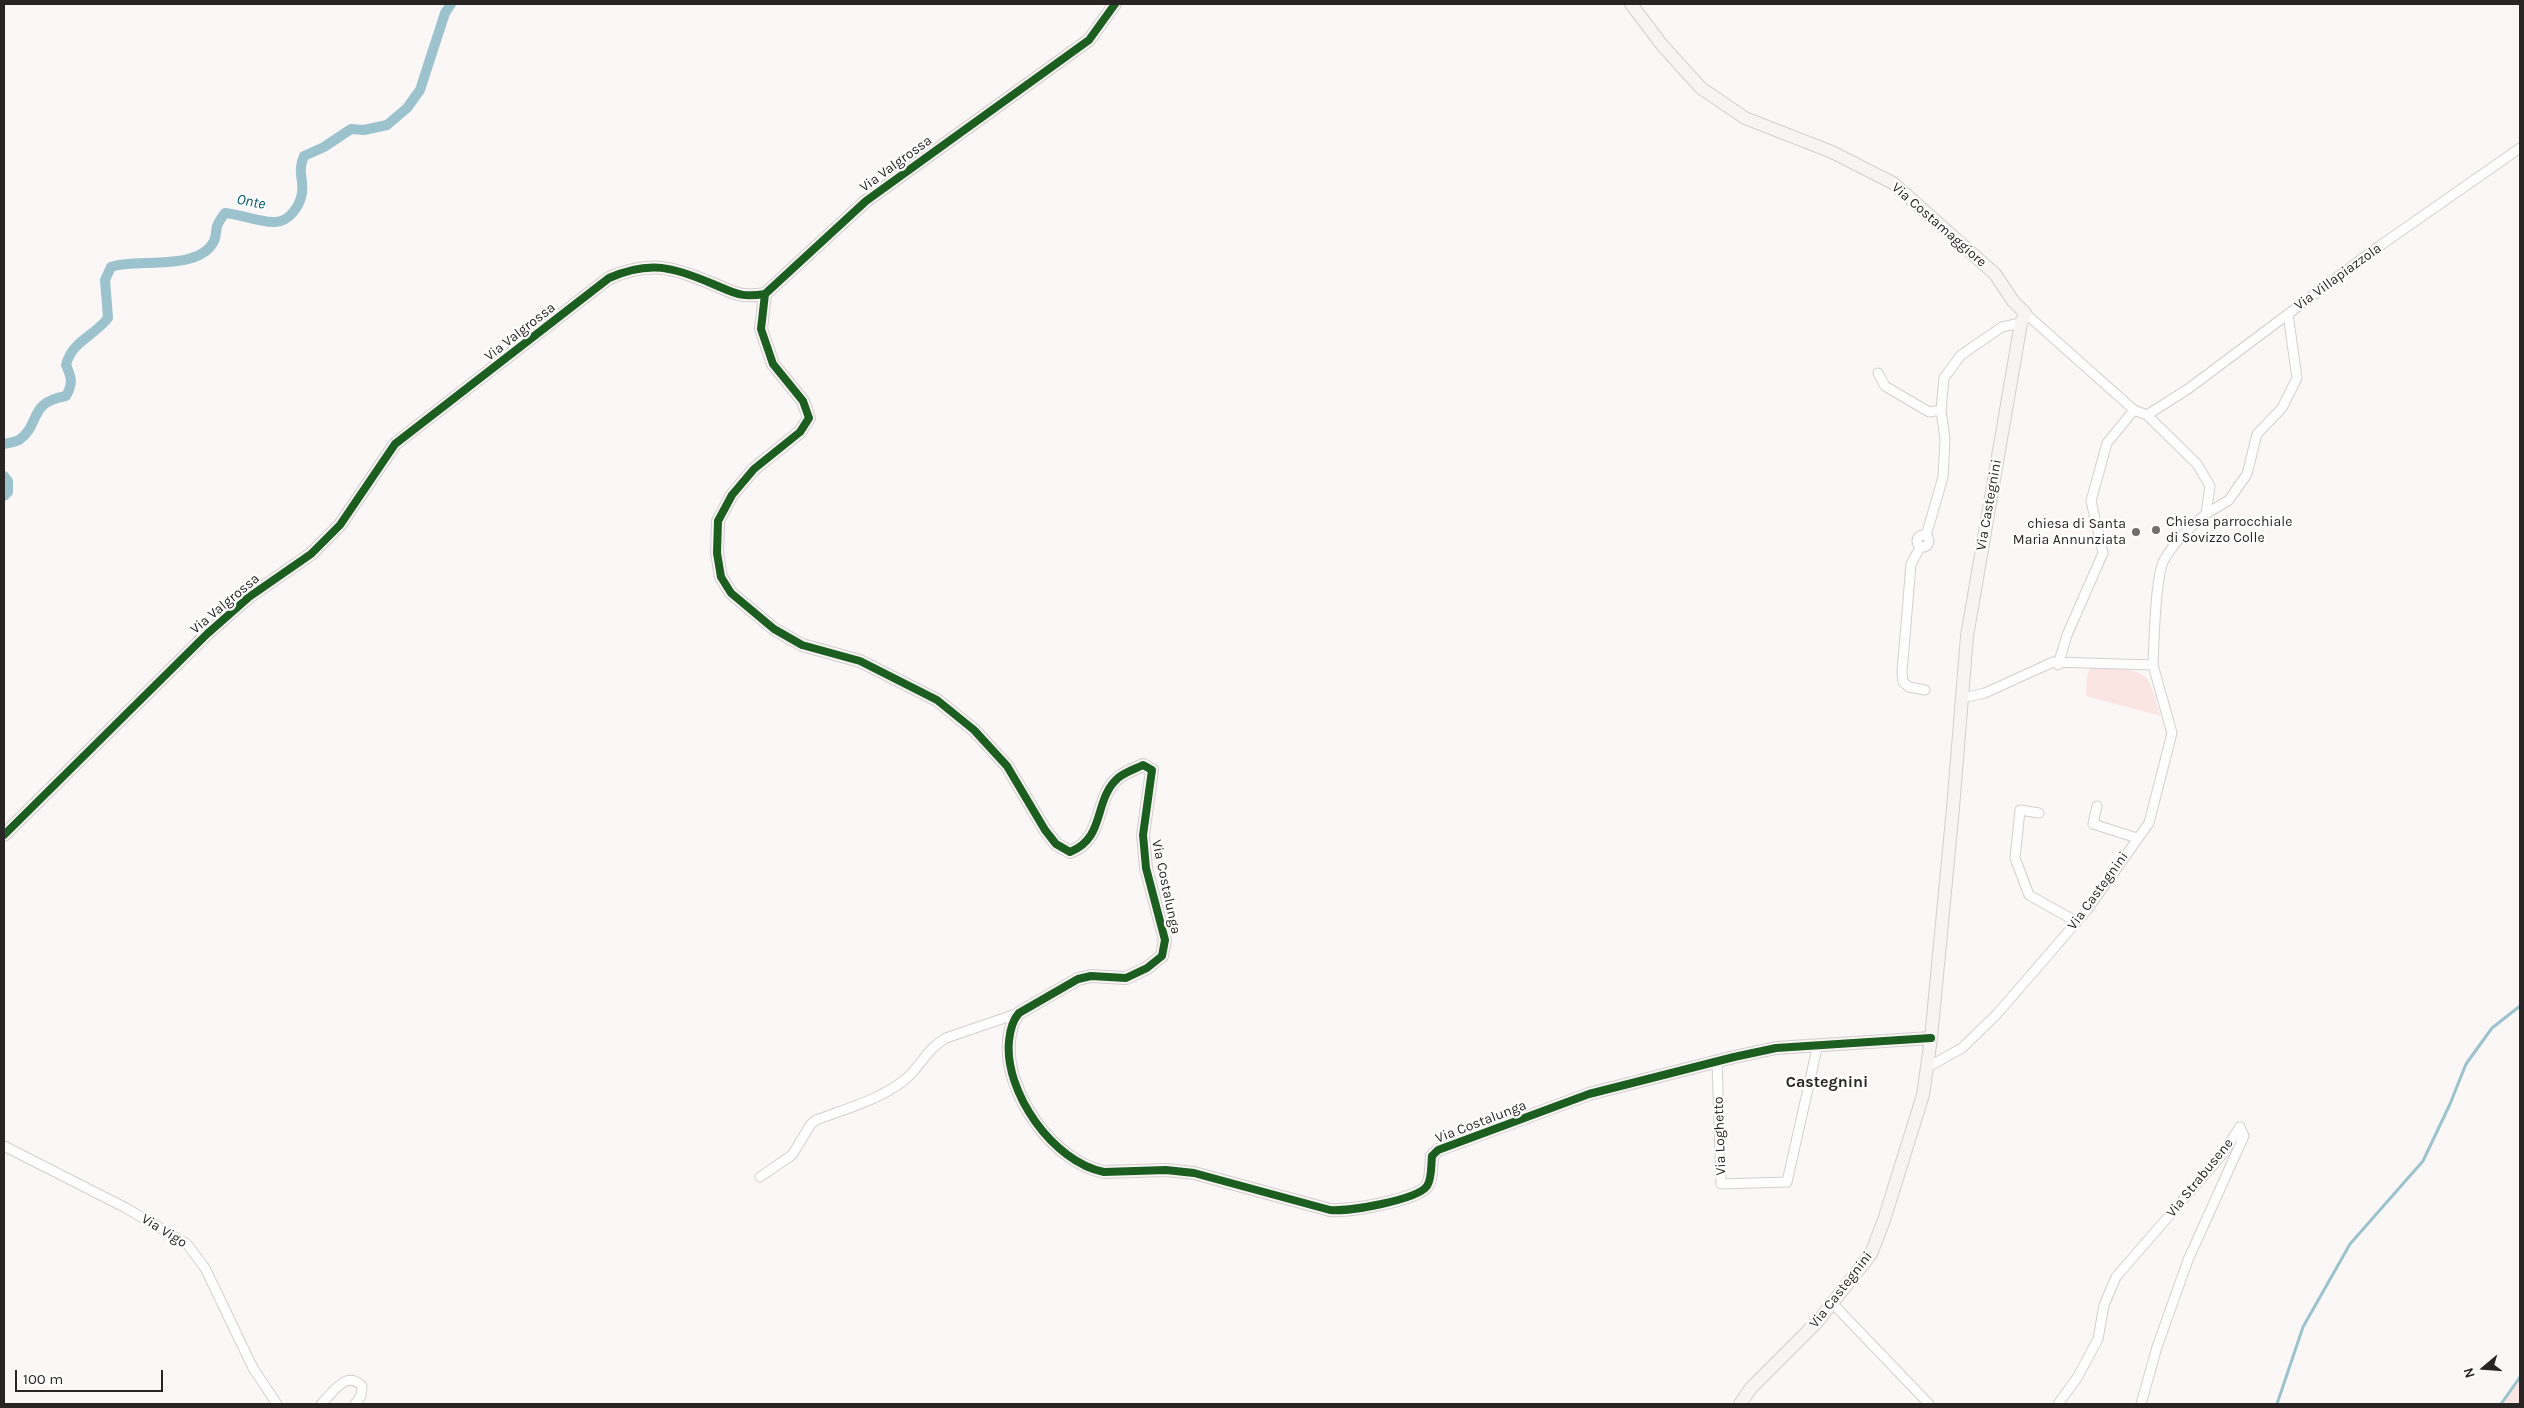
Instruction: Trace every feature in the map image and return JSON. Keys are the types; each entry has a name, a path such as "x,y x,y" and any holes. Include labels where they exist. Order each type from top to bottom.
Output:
{"street":[{"name":"Via Valgrossa","path":"4,835 207,634 249,597 311,554 340,525 395,444 609,278 631,268 657,267 686,272 746,297 765,294 866,201 1089,40 1115,4"},
{"name":"Via Costamaggiore","path":"1631,4 1662,45 1701,88 1745,118 1832,152 1893,183 1995,274 2023,318 2134,410 2147,416"},
{"name":"Via Villapiazzola","path":"2147,416 2158,410 2371,252 2520,148"},
{"name":"Via Costalunga","path":"765,294 762,329 773,364 803,401 809,418 800,432 754,469 732,495 718,521 717,553 722,576 731,593 774,629 802,645 860,661 937,700 974,730 1007,766 1045,830 1056,844 1070,852 1081,848 1091,838 1108,791 1118,778 1143,766 1152,770 1143,835 1146,868 1165,940 1162,956 1148,968 1126,978 1091,976 1078,979 1019,1013 1014,1019 1008,1051 1015,1087 1022,1103 1040,1126 1076,1160 1095,1170 1104,1172 1166,1170 1194,1173 1330,1210 1341,1211 1415,1195 1426,1188 1430,1182 1432,1156 1438,1150 1589,1094 1776,1048 1931,1038"},
{"name":"Via Castegnini","path":"1928,1067 1962,1048 1997,1014 2076,922 2149,823 2168,734 2154,665 2154,634 2163,562 2183,532 2206,514 2230,500 2247,474 2257,434 2282,408 2297,378 2288,314"},
{"path":"1925,690 1909,687 1903,682 1902,672 1912,564 1921,546 1918,544 1918,538 1922,535 1926,536 1943,477 1945,439 1941,410 1944,378 1961,355 2002,326 2023,318"},
{"name":"Via Castegnini","path":"1740,1404 1751,1388 1833,1304 1871,1254 1884,1220 1923,1095 1931,1038 1963,698 1967,636 2023,318"},
{"path":"1878,374 1885,386 1929,412 1941,410"},
{"path":"2058,664 2067,635 2103,553 2091,501 2107,443 2134,410"},
{"path":"2147,416 2197,464 2210,486 2206,514"},
{"path":"1963,698 1985,693 2058,664 2154,665"},
{"path":"2097,806 2093,824 2137,838"},
{"path":"2039,813 2020,810 2015,858 2028,895 2076,922"},
{"path":"760,1177 792,1155 816,1120 868,1101 903,1082 936,1044 946,1038 1019,1013"},
{"name":"Via Loghetto","path":"1717,1061 1721,1184 1786,1182 1818,1044"},
{"name":"Via Strabusene","path":"2058,1404 2077,1378 2098,1339 2104,1305 2116,1277 2221,1156 2240,1127 2244,1136 2188,1260 2157,1347 2141,1404"},
{"name":"Via Vigo","path":"4,1146 126,1208 187,1244 205,1268 253,1368 278,1404"},
{"path":"1833,1304 1929,1404"},
{"path":"321,1404 339,1385 352,1380 357,1381 362,1386 361,1396 355,1404"}],"shaded area":[{"path":"2090,667 2131,670 2145,677 2149,682 2160,716 2086,696 2087,677"},
{"path":"2520,1378 2520,1404 2503,1404"}],"waterway":[{"name":"Onte","path":"4,444 19,440 26,434 36,414 45,403 66,396 71,384 66,365 69,357 73,350 108,318 105,280 111,267 166,262 195,257 206,251 214,241 217,226 225,213 269,222 280,221 289,216 301,198 301,167 304,156 324,147 351,129 364,130 387,125 407,108 420,90 445,13 451,4"},
{"name":"Onte","path":"4,476 8,481 8,492 4,496"},
{"path":"2277,1404 2303,1327 2350,1244 2423,1161 2450,1104 2466,1064 2492,1028 2520,1006"},
{"path":"2501,1404 2520,1377"}],"cycle path":[{"path":"4,835 207,634 249,597 311,554 340,525 395,444 609,278 637,269 661,268 686,273 738,294 765,294 866,201 1089,40 1115,4"},
{"path":"765,294 761,329 773,364 803,401 809,418 800,432 754,469 732,495 718,521 717,553 721,577 731,593 774,629 802,645 860,661 937,700 974,730 1007,766 1045,830 1056,844 1070,852 1081,846 1089,838 1105,797 1110,787 1118,778 1143,765 1152,770 1143,835 1146,868 1165,940 1162,956 1147,968 1126,978 1091,976 1078,979 1019,1013 1011,1029 1009,1041 1010,1061 1015,1082 1023,1102 1050,1140 1085,1166 1104,1172 1166,1170 1194,1173 1330,1210 1351,1209 1382,1204 1421,1191 1429,1183 1432,1156 1438,1150 1589,1094 1776,1048 1931,1038"}],"place":[{"name":"Chiesa parrocchiale di Sovizzo Colle","path":"2156,530"},
{"name":"chiesa di Santa Maria Annunziata","path":"2136,532"}],"district":[{"name":"Castegnini","path":"1827,1082"}]}
